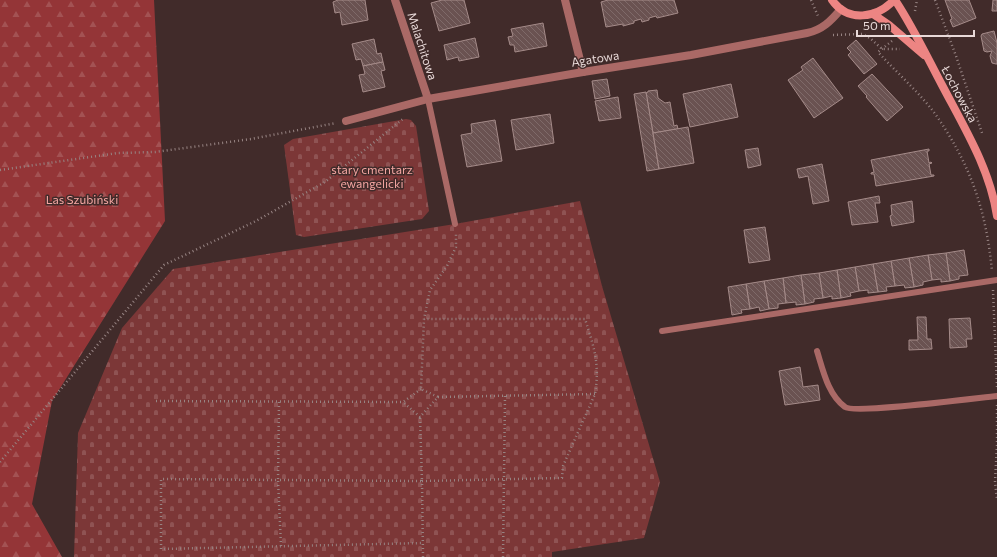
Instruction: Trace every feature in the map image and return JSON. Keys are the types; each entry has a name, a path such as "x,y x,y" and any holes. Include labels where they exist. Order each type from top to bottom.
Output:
{"main road":[{"path":"832,0 841,9 854,15 873,14 881,11 895,0"},
{"name":"Łochowska","path":"895,0 973,143 989,185 997,216"},
{"name":"Łochowska","path":"873,14 889,25 927,57"}],"street":[{"name":"Malachitowa","path":"395,0 428,99"},
{"path":"565,0 583,72"},
{"name":"Agatowa","path":"346,121 428,99 691,55 816,31 830,22 841,9"}],"lane":[{"path":"428,99 455,224"},
{"path":"662,331 995,280"},
{"path":"817,351 832,393 846,408 854,410 997,395"}],"path":[{"path":"812,0 822,27 832,35 866,35 882,49 878,52 935,114 960,154 969,172 984,220 995,280 997,395"},
{"path":"935,0 983,135"},
{"path":"0,462 164,265 256,221 325,182 405,117"},
{"path":"0,170 118,153 155,152 236,141 346,121"},
{"path":"421,389 424,319 430,290 447,266 456,247 455,224"},
{"path":"423,543 161,549 161,479 422,481 562,478 563,466 595,394 597,381 596,355 585,319 424,319"},
{"path":"421,389 438,397 595,394"},
{"path":"156,401 403,402 421,389"},
{"path":"503,557 505,396"},
{"path":"423,557 420,417 438,397"},
{"path":"997,401 997,445 994,482 997,499"},
{"path":"279,402 278,480 281,546"},
{"path":"403,402 420,417"}],"green space":[{"name":"Las Szubiński","path":"0,0 154,0 165,221 52,401 32,504 62,557 0,557"},
{"name":"stary cmentarz ewangelicki","path":"406,119 411,120 416,126 429,211 422,219 304,237 296,235 284,145 293,139"},
{"path":"580,201 602,286 660,482 644,538 552,552 552,557 74,557 78,433 122,328 173,269 455,224"}],"building":[{"path":"338,0 365,0 368,20 342,25 340,12 335,13 333,2"},
{"path":"442,0 464,0 470,23 439,31 431,3"},
{"path":"608,0 674,0 678,13 657,18 656,16 642,22 641,19 623,26 623,24 606,27 601,2"},
{"path":"945,0 969,0 976,18 953,27 950,20 952,19"},
{"path":"993,0 997,0 997,11 992,11"},
{"path":"543,23 547,46 515,52 514,45 510,45 508,37 513,36 511,29"},
{"path":"994,31 997,43 997,64 992,63 990,56 992,51 984,51 981,36 982,34"},
{"path":"475,38 479,57 459,61 458,57 447,60 444,45"},
{"path":"374,39 377,54 381,53 383,62 363,66 361,59 356,60 352,44"},
{"path":"856,40 877,64 864,74 848,55 851,52 847,48"},
{"path":"813,58 843,98 814,118 788,80 803,70 801,67"},
{"path":"383,62 385,70 381,71 385,87 363,92 359,75 365,74 363,66"},
{"path":"872,74 903,107 887,121 858,86"},
{"path":"607,79 610,96 595,99 592,81"},
{"path":"731,84 738,117 690,127 683,94"},
{"path":"657,90 658,98 665,103 670,102 674,126 677,125 678,129 653,133 646,93 648,91"},
{"path":"646,92 659,169 647,171 634,94"},
{"path":"618,97 621,118 599,121 595,101"},
{"path":"550,114 554,143 516,150 511,120"},
{"path":"495,120 502,161 467,167 461,135 472,133 471,124"},
{"path":"688,127 694,163 659,169 653,133"},
{"path":"758,148 761,165 748,168 745,150"},
{"path":"929,149 929,151 927,151 929,163 932,163 929,164 931,175 934,176 876,186 874,174 871,174 874,172 871,160"},
{"path":"822,164 829,201 813,204 808,176 799,178 797,169"},
{"path":"879,196 880,203 875,203 878,222 852,225 848,202"},
{"path":"912,201 914,222 892,226 890,216 892,215 891,205"},
{"path":"765,227 770,260 749,263 744,230"},
{"path":"964,250 968,275 959,276 959,279 950,281 946,253"},
{"path":"946,253 950,281 941,282 941,279 932,280 928,255"},
{"path":"928,255 932,280 923,282 923,285 914,287 909,258"},
{"path":"909,258 914,287 905,288 904,285 895,286 891,261"},
{"path":"891,261 895,286 886,287 887,291 878,292 873,264"},
{"path":"873,264 878,292 868,293 868,290 859,291 855,267"},
{"path":"855,267 859,291 850,293 851,296 841,298 837,270"},
{"path":"837,270 841,298 832,299 832,296 823,298 819,273"},
{"path":"819,273 823,298 814,299 814,302 805,304 801,275"},
{"path":"801,275 805,304 796,305 796,302 786,303 783,278"},
{"path":"783,278 786,303 778,304 778,308 769,309 764,281"},
{"path":"764,281 769,309 760,311 759,307 750,309 746,284"},
{"path":"746,284 750,309 741,310 742,313 732,315 728,287"},
{"path":"917,317 926,317 927,339 931,339 932,349 909,350 909,340 918,340"},
{"path":"970,318 972,339 966,339 967,347 950,348 949,319"},
{"path":"800,367 803,387 818,385 820,400 785,405 779,371"}]}
